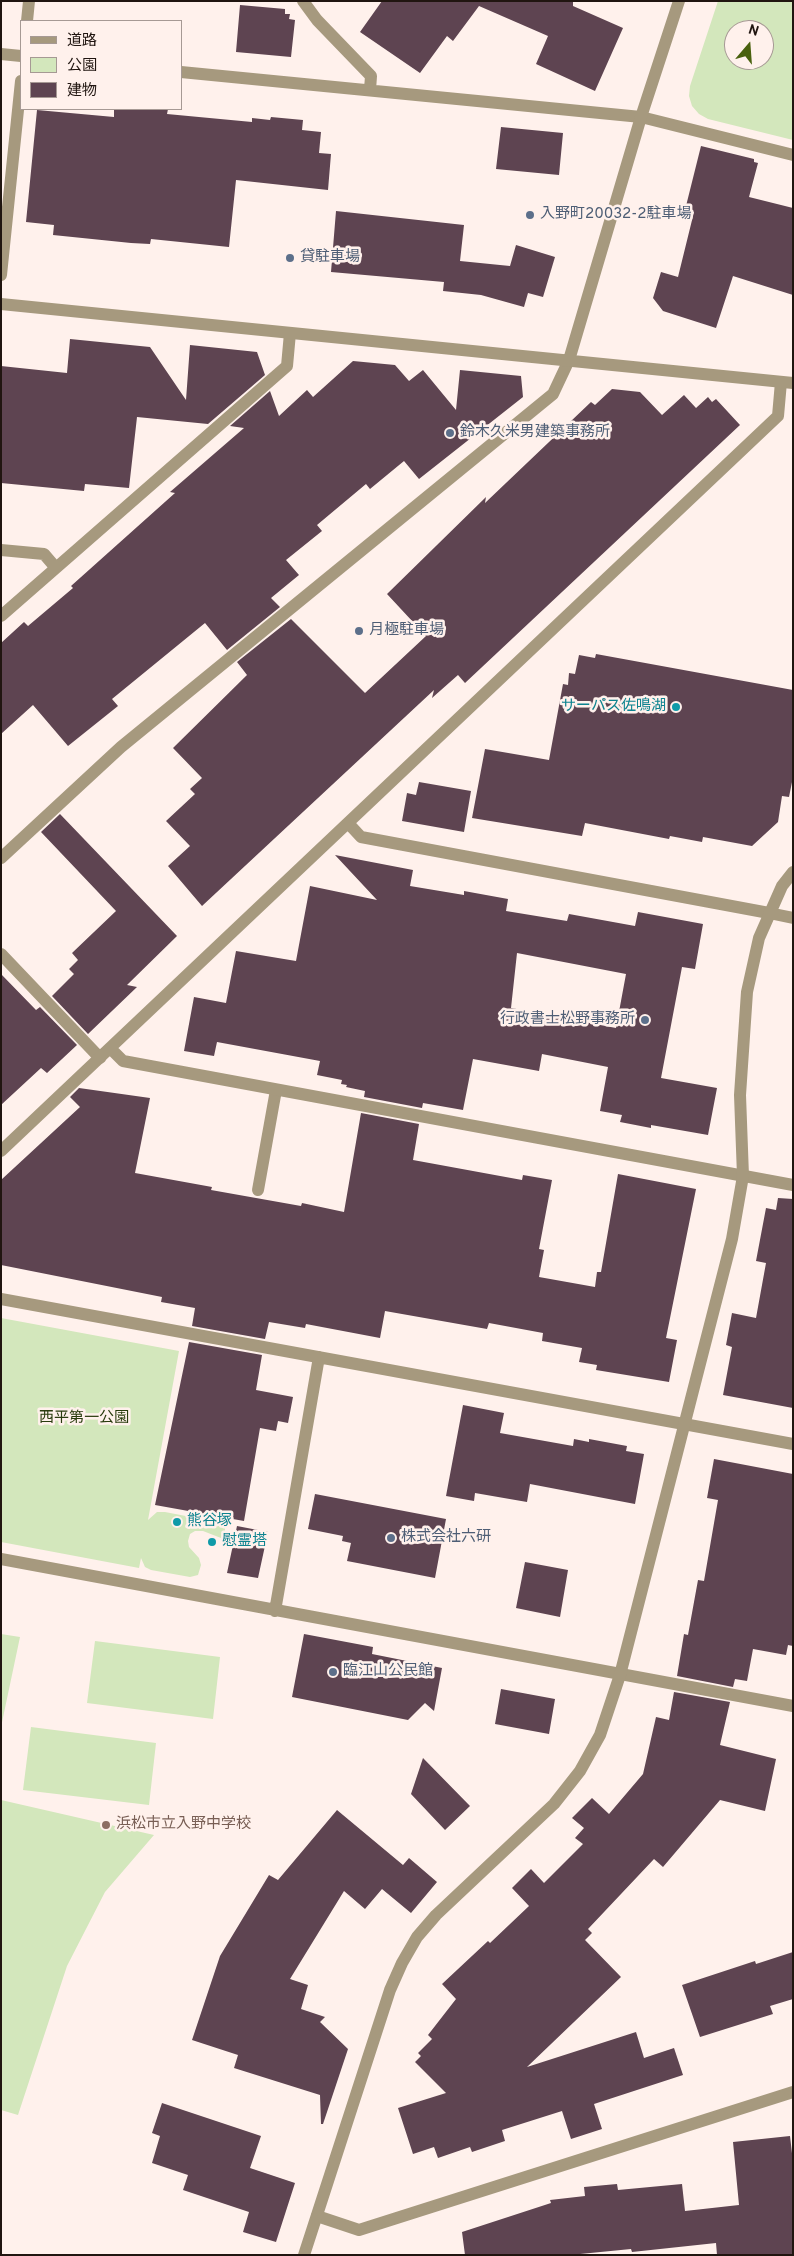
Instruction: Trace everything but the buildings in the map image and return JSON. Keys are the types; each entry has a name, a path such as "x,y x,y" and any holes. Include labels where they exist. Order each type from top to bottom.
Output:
{"street":[{"path":"27,20 29,1"},
{"path":"303,1 317,20 371,76 370,90"},
{"path":"1,858 120,748 553,394 569,360 641,117 679,1"},
{"path":"1,54 20,56"},
{"path":"182,72 641,117 793,155"},
{"path":"1,275 20,91"},
{"path":"1,304 787,383 778,416 1,1151"},
{"path":"1,616 287,366 290,333"},
{"path":"1,550 44,554 56,568"},
{"path":"348,823 361,837 793,918"},
{"path":"304,2255 390,1990 402,1963 417,1937 436,1915 540,1819 568,1788 600,1735 620,1675 732,1239 743,1176 740,1095 744,1020 752,965 769,913 782,886 793,872"},
{"path":"1,954 100,1058"},
{"path":"110,1048 122,1061 793,1185"},
{"path":"258,1190 276,1090"},
{"path":"1,1299 793,1444"},
{"path":"275,1611 319,1358"},
{"path":"1,1559 793,1706"},
{"path":"317,2216 359,2230 793,2092"}],"green space":[{"path":"718,1 793,1 793,140 708,119 699,114 692,106 689,96 690,86"},
{"name":"西平第一公園","path":"1,1318 179,1351 148,1520 157,1512 165,1512 222,1523 225,1528 225,1534 221,1538 203,1531 195,1531 190,1534 189,1547 199,1558 201,1565 198,1575 190,1577 151,1570 145,1567 141,1558 139,1568 1,1542"},
{"path":"1,1634 20,1637 1,1727"},
{"path":"95,1641 220,1657 213,1719 87,1703"},
{"path":"31,1727 156,1743 149,1805 23,1790"},
{"path":"1,1800 154,1835 105,1892 67,1966 18,2115 1,2110"}],"place":[{"name":"入野町20032-2駐車場","path":"530,215"},
{"name":"貸駐車場","path":"290,258"},
{"name":"鈴木久米男建築事務所","path":"450,433"},
{"name":"月極駐車場","path":"359,631"},
{"name":"サーパス佐鳴湖","path":"676,707"},
{"name":"行政書士松野事務所","path":"645,1020"},
{"name":"熊谷塚","path":"177,1522"},
{"name":"株式会社六研","path":"391,1538"},
{"name":"慰霊塔","path":"212,1542"},
{"name":"臨江山公民館","path":"333,1672"},
{"name":"浜松市立入野中学校","path":"106,1825"}]}
